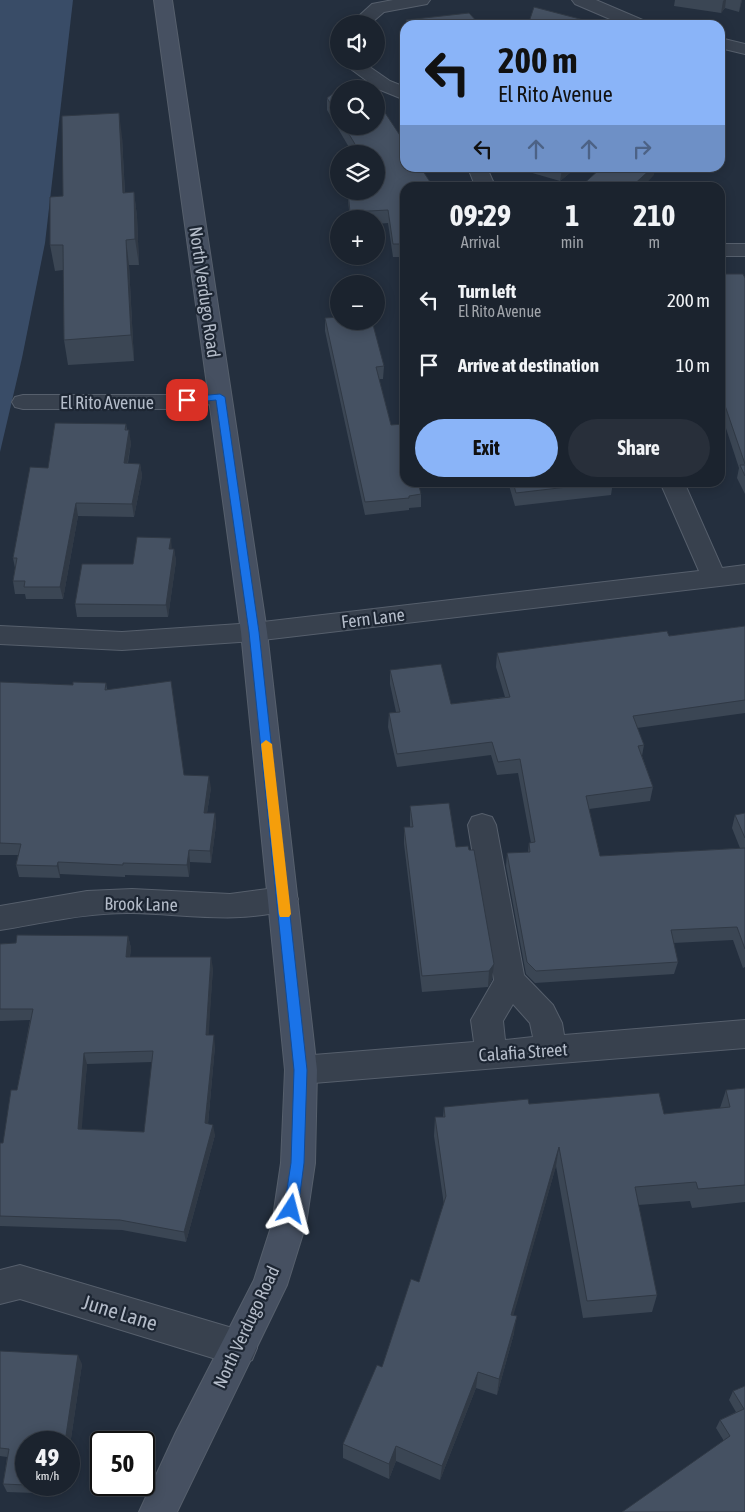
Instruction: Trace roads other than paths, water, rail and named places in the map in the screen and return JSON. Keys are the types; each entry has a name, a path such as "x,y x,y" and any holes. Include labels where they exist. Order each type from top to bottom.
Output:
{"main road":[{"name":"North Verdugo Road","path":"158,1512 189,1445 270,1285 288,1224 298,1163 301,1070 254,632 163,0"}],"street":[{"path":"370,15 378,8 421,0"},
{"path":"586,1 628,20"},
{"path":"725,45 745,48"},
{"path":"362,70 384,85 400,92"},
{"path":"725,250 745,250"},
{"name":"El Rito Avenue","path":"23,402 171,402 220,397"},
{"path":"674,487 714,577"},
{"name":"Fern Lane","path":"0,635 122,641 254,632 745,574"},
{"path":"482,824 510,982 542,1014 546,1023 551,1050"},
{"name":"Brook Lane","path":"0,918 87,903 132,901 230,906 283,900"},
{"path":"491,1054 488,1020 510,982"},
{"name":"Calafia Street","path":"301,1070 745,1034"},
{"name":"June Lane","path":"0,1287 20,1282 239,1348"}],"water":[{"path":"0,0 73,0 45,243 22,358 0,452"}]}
